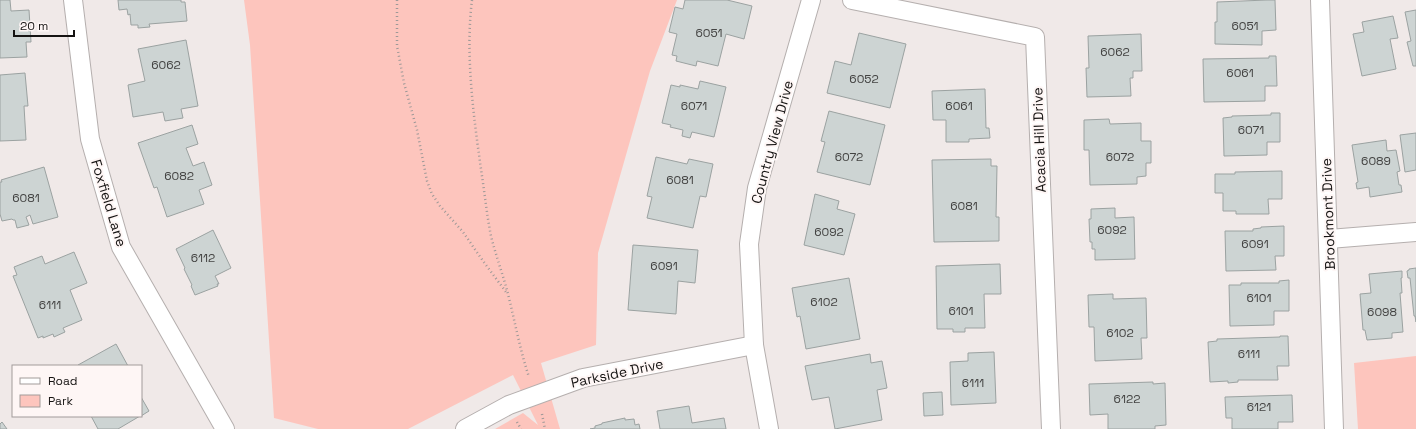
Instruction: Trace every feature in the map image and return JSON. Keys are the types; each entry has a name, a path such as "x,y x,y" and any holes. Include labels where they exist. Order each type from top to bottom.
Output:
{"street":[{"name":"Foxfield Lane","path":"73,0 90,139 121,247 225,429"},
{"name":"Country View Drive","path":"770,429 754,345 749,244 757,188 811,0"},
{"name":"Acacia Hill Drive","path":"852,0 1035,37 1051,429"},
{"name":"Brookmont Drive","path":"1320,0 1334,429"},
{"path":"1329,239 1416,232"},
{"name":"Parkside Drive","path":"465,429 509,405 583,378 754,345"}],"path":[{"path":"397,0 397,46 404,83 417,130 427,181 432,194 440,206 463,232 508,293"},
{"path":"472,0 470,16 472,88 478,145 491,236 508,293 521,352 529,375"},
{"path":"541,412 546,429"}],"green space":[{"path":"244,0 677,0 650,71 598,253 596,345 541,363 560,429 495,429 523,413 538,425 513,375 408,429 318,429 274,418 250,45"},
{"path":"1416,356 1416,429 1358,429 1354,363"}],"building":[{"path":"0,0 10,0 11,11 29,10 31,42 26,42 27,57 0,58"},
{"path":"118,0 181,0 181,2 185,2 187,21 149,24 150,27 138,28 138,25 131,25 130,14 128,15 127,9 119,10"},
{"path":"685,0 727,0 752,6 744,39 726,34 718,66 697,61 696,66 676,61 677,56 672,55 677,34 669,32 675,7 683,9"},
{"path":"1275,0 1276,30 1262,31 1262,45 1215,44 1217,2"},
{"path":"1416,10 1416,66 1413,66 1407,42 1411,41 1405,12"},
{"path":"1393,16 1398,38 1390,39 1396,69 1362,76 1353,34 1364,32 1362,22"},
{"path":"859,33 906,44 890,108 827,93 835,61 851,65"},
{"path":"1141,34 1142,71 1133,71 1133,78 1130,78 1131,96 1087,97 1086,68 1089,68 1088,36"},
{"path":"186,40 198,106 181,109 183,118 165,121 163,112 133,117 128,85 145,81 138,49"},
{"path":"1269,56 1276,56 1277,86 1265,86 1265,101 1204,102 1203,59 1269,58"},
{"path":"25,73 28,106 24,106 26,140 0,141 0,75"},
{"path":"700,81 726,87 714,137 692,132 690,138 682,136 683,130 670,127 671,125 662,123 671,85 680,87 680,85 698,89"},
{"path":"985,89 986,128 989,128 990,138 969,139 969,142 946,142 946,120 933,120 932,91"},
{"path":"829,111 885,125 870,185 817,172 825,142 821,141"},
{"path":"1271,113 1280,113 1280,142 1267,142 1267,155 1224,156 1223,118 1232,116 1271,115"},
{"path":"1109,119 1110,124 1141,123 1141,141 1151,141 1151,163 1146,163 1146,176 1137,177 1137,184 1090,185 1089,150 1084,150 1084,120"},
{"path":"192,125 198,144 186,148 193,166 204,162 212,185 199,190 204,204 167,217 157,187 154,188 138,143"},
{"path":"1416,133 1416,170 1405,172 1400,135"},
{"path":"1386,140 1387,151 1396,150 1400,171 1397,172 1399,185 1401,185 1402,192 1370,197 1369,187 1357,189 1356,183 1358,182 1352,145"},
{"path":"656,157 687,164 689,159 713,164 706,197 700,196 693,228 647,218 652,197 647,196"},
{"path":"991,159 991,166 997,166 996,217 999,217 999,241 934,242 932,160"},
{"path":"44,167 58,217 33,224 30,215 26,217 29,225 17,228 15,220 12,219 2,221 0,214 1,180"},
{"path":"1282,171 1282,199 1268,199 1269,214 1236,214 1236,211 1223,211 1223,193 1215,193 1215,174"},
{"path":"815,194 839,201 837,209 855,214 844,255 804,245"},
{"path":"1115,208 1115,218 1134,217 1135,259 1095,260 1095,249 1092,249 1092,242 1090,242 1089,219 1091,219 1091,209"},
{"path":"1284,226 1284,256 1275,256 1276,270 1226,271 1225,231 1253,231 1253,229 1261,227"},
{"path":"213,230 231,268 215,276 219,284 217,284 218,286 195,295 176,249"},
{"path":"633,245 698,250 695,283 678,281 676,314 628,310"},
{"path":"74,252 87,283 70,290 82,320 63,328 65,332 54,337 53,334 43,338 43,336 38,338 13,276 17,275 14,267 42,256 45,264"},
{"path":"1000,264 1001,294 984,294 985,328 965,328 965,332 953,332 953,329 937,329 936,266"},
{"path":"1416,268 1416,322 1410,278 1408,278 1407,271 1409,269"},
{"path":"1402,271 1402,293 1400,293 1403,332 1392,333 1392,338 1367,340 1365,330 1363,330 1360,294 1371,293 1369,274"},
{"path":"849,278 860,339 806,349 800,316 797,317 792,288"},
{"path":"1289,280 1289,311 1274,311 1274,325 1230,326 1229,285 1241,285 1241,283 1279,283 1279,281"},
{"path":"1113,294 1113,299 1146,298 1147,338 1141,338 1142,359 1095,361 1094,327 1089,327 1088,295"},
{"path":"1288,336 1289,366 1277,366 1278,380 1238,380 1238,382 1228,383 1228,381 1210,382 1208,342 1217,341 1217,339"},
{"path":"116,344 127,365 78,365"},
{"path":"994,352 996,403 951,405 950,362 968,361 968,353"},
{"path":"870,354 871,363 882,361 887,388 877,390 882,420 835,429 829,397 812,400 805,366"},
{"path":"1153,382 1153,384 1165,383 1166,425 1155,426 1155,429 1108,429 1108,414 1090,415 1089,384"},
{"path":"942,392 943,415 924,416 923,393"},
{"path":"1292,395 1293,422 1278,422 1278,429 1232,429 1232,418 1226,418 1225,397"},
{"path":"142,399 149,411 142,415"},
{"path":"689,406 692,423 724,418 726,429 660,429 657,411"},
{"path":"92,417 138,417 118,429 98,429"},
{"path":"625,418 625,420 634,419 635,425 639,424 640,429 590,429 595,428 595,426 602,423"},
{"path":"2,422 7,429 0,429 0,424"}]}
